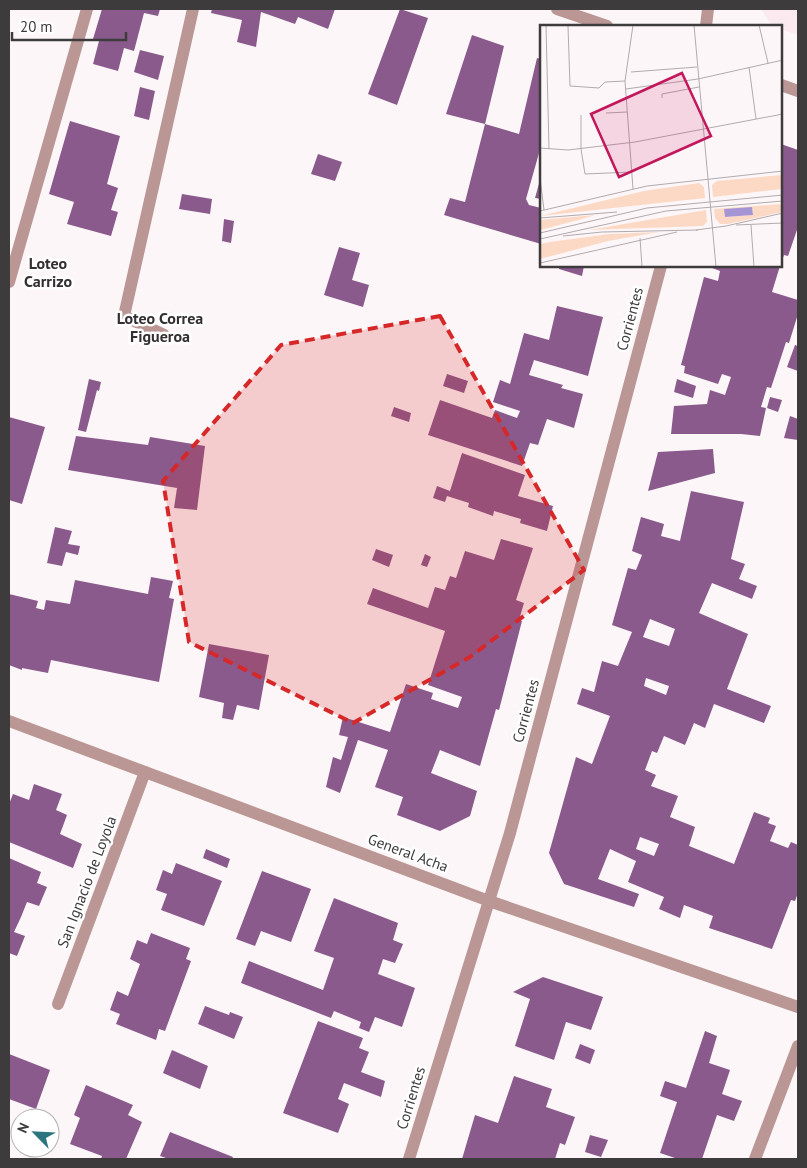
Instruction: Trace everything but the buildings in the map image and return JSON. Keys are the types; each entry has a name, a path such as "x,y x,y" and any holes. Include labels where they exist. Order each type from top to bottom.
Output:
{"street":[{"path":"9,282 87,9"},
{"path":"164,335 124,316 193,9"},
{"path":"557,9 604,25"},
{"path":"706,25 708,9"},
{"path":"782,85 798,91"},
{"name":"Corrientes","path":"409,1159 510,833 660,268"},
{"name":"General Acha","path":"9,721 489,901 798,1007"},
{"name":"San Ignacio de Loyola","path":"58,1004 145,772"},
{"path":"755,1159 798,1046"}],"highlighted area":[{"path":"440,316 584,570 470,657 353,723 189,642 163,481 281,345"}],"shaded area":[{"path":"761,9 798,9 798,35 782,29 782,25 771,25"}],"district":[{"name":"Loteo Carrizo","path":"48,272"},
{"name":"Loteo Correa Figueroa","path":"160,327"}]}
